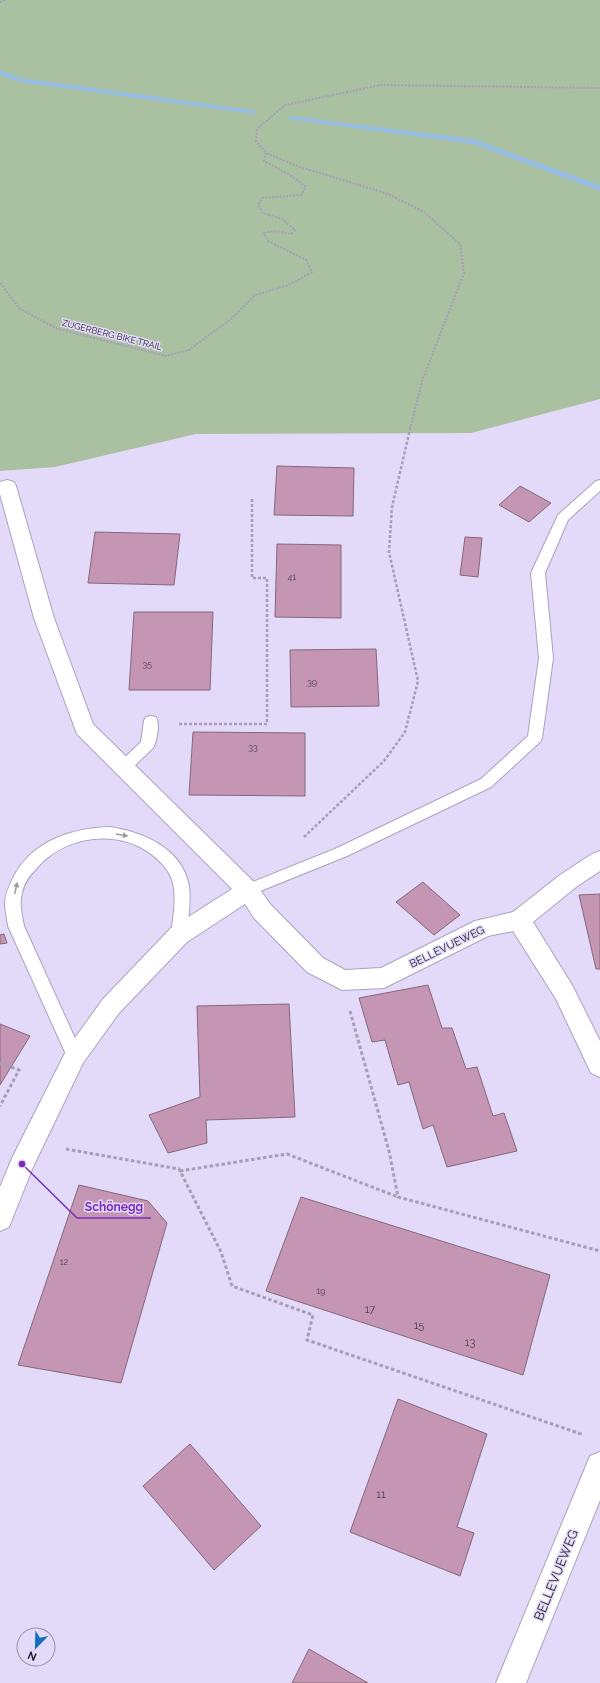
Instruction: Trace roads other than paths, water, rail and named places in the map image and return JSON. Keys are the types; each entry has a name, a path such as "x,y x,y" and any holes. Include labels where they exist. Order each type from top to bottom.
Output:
{"street":[{"path":"0,1219 22,1164 75,1056 111,1006 179,935 248,890 84,728 44,618 7,486"},
{"path":"600,860 568,881 519,920 564,992 600,1066"},
{"name":"BELLEVUEWEG","path":"248,890 262,911 315,965 342,980 384,978 483,928 519,920"},
{"name":"BELLEVUEWEG","path":"511,1683 600,1466"}],"lane":[{"path":"248,890 342,852 486,783 535,738 546,658 538,573 563,518 600,484"},
{"path":"124,767 148,744 151,722"},
{"path":"75,1056 16,926 12,904 18,882 32,861 52,845 78,835 106,832 132,836 155,847 172,864 181,886 179,935"}],"waterway":[{"path":"0,72 19,80 253,112"},
{"path":"293,118 474,142 600,188"}],"place":[{"name":"Schönegg","path":"22,1164"}]}
